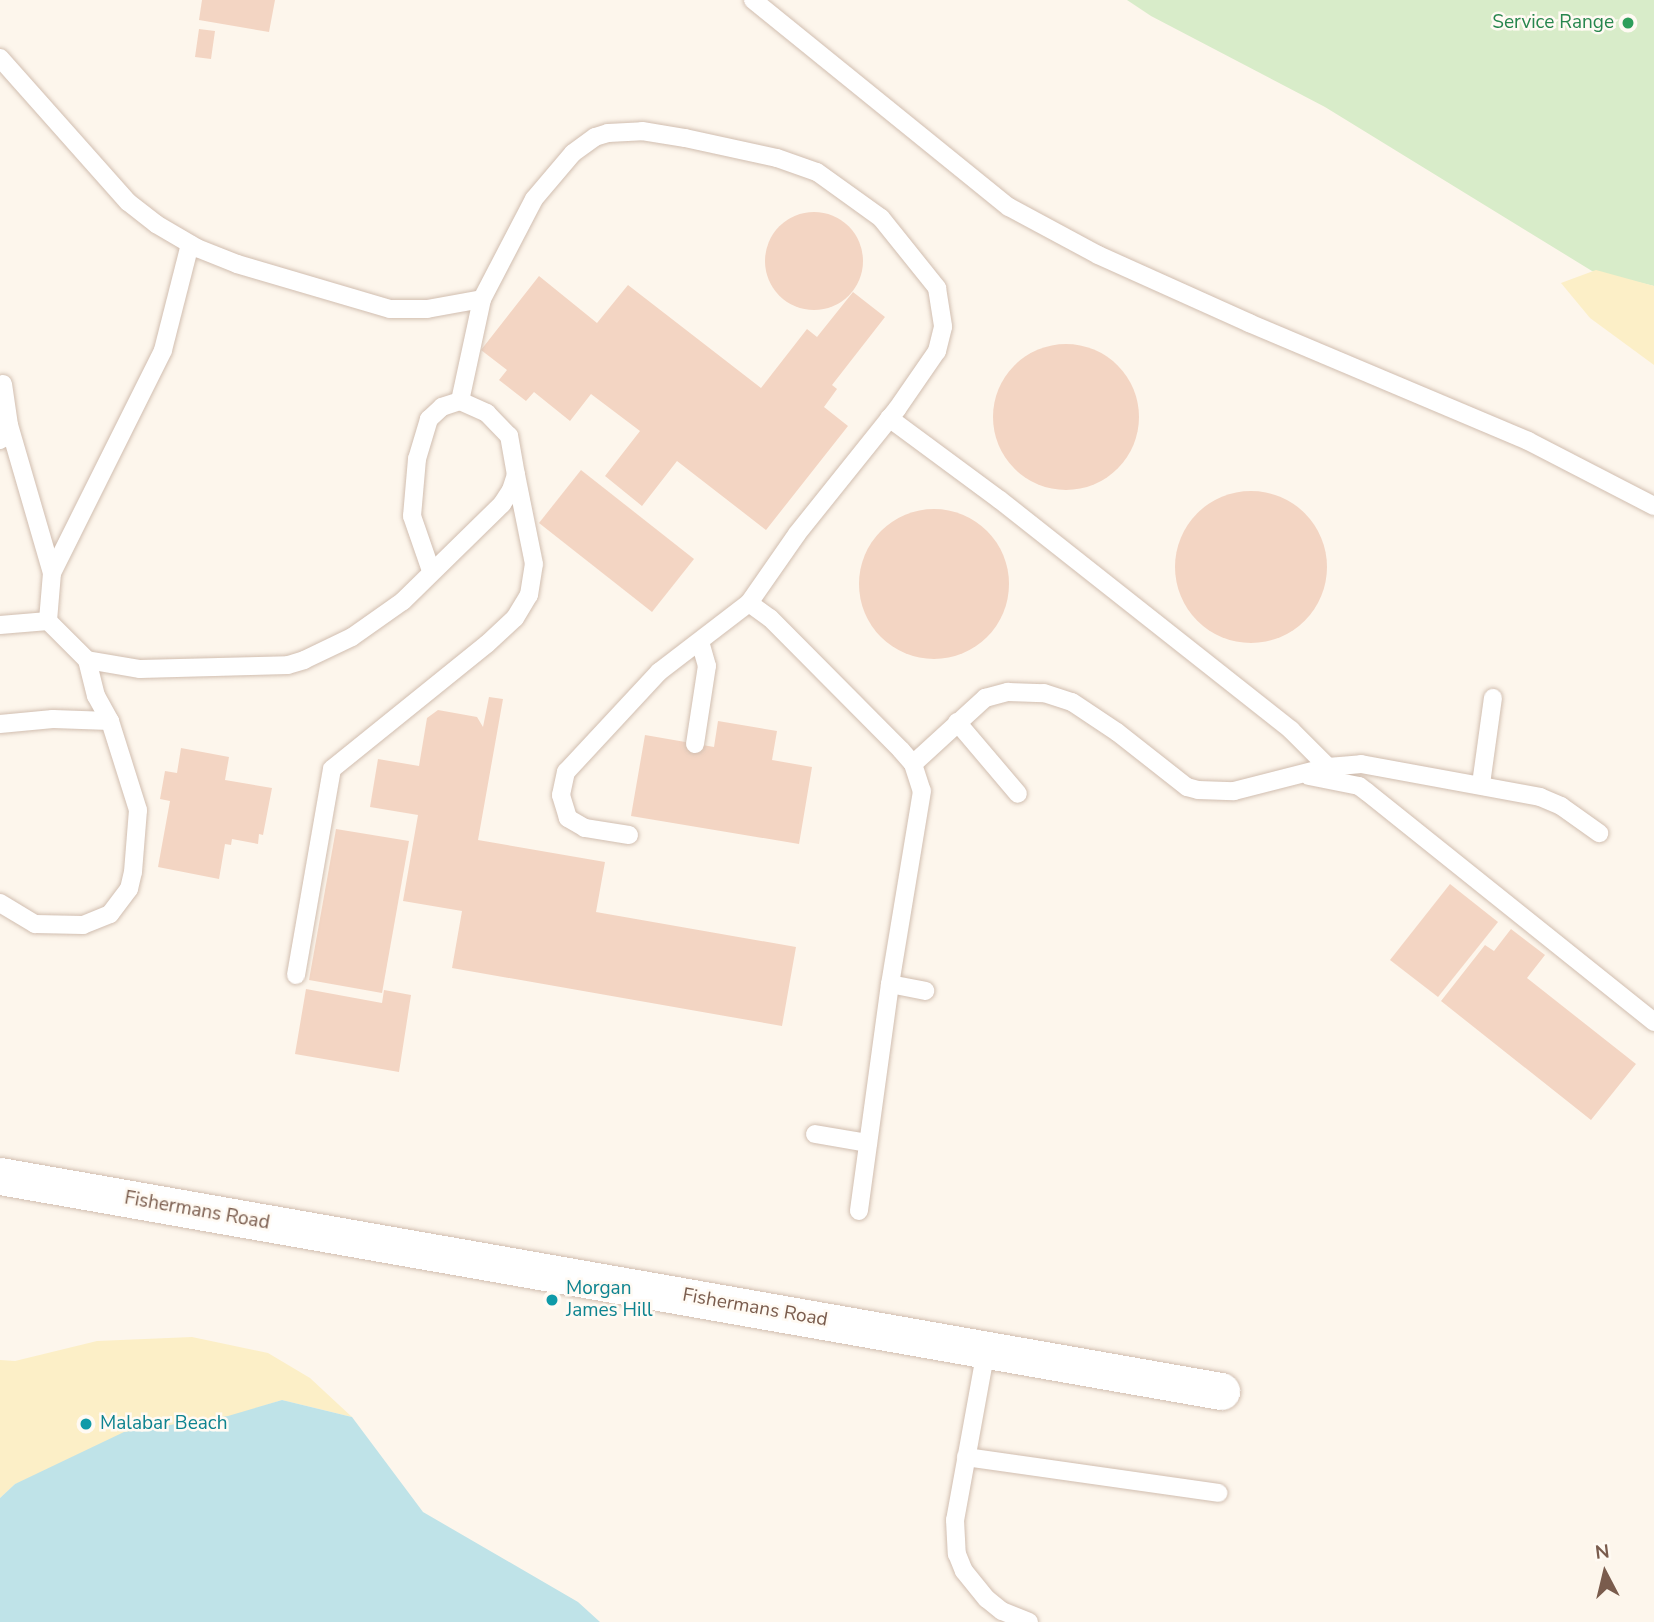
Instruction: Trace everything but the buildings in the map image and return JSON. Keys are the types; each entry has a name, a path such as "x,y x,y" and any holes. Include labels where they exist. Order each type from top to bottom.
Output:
{"street":[{"name":"Fishermans Road","path":"0,1176 1221,1391"}],"lane":[{"path":"754,0 1009,207 1098,254 1249,323 1528,441 1654,506"},
{"path":"0,58 128,202 156,224 190,244 221,259 390,309 427,309 482,299"},
{"path":"460,401 482,299 541,187 567,158 594,137 608,133 642,131 777,158 830,179 889,226 937,288 943,316 941,341 937,351 889,418 797,534 749,603 737,609 700,642 659,672 566,772 561,795 568,818 585,828 629,835"},
{"path":"0,903 35,924 83,925 110,915 123,898 133,872 138,810 110,721 96,696 87,660 48,621 52,573 163,350 190,244"},
{"path":"3,384 4,432 52,573"},
{"path":"296,975 332,769 487,644 526,603 534,579 534,564 509,436 487,414 460,401 442,407 429,419 416,459 412,516 431,570"},
{"path":"889,418 1000,500 1285,725 1328,767"},
{"path":"87,660 140,669 174,670 297,662 352,637 403,601 431,570 502,504 516,475"},
{"path":"749,603 770,618 913,764 922,791 890,984 859,1211"},
{"path":"0,625 48,621"},
{"path":"695,744 706,666 700,642"},
{"path":"913,764 985,698 1008,692 1044,693 1072,702 1117,732 1187,787 1198,790 1234,791 1328,767 1361,764 1481,784 1554,803 1599,833"},
{"path":"1481,784 1493,698"},
{"path":"0,724 45,719 110,721"},
{"path":"957,722 1018,794"},
{"path":"1298,775 1345,782 1367,792 1654,1022"},
{"path":"890,984 925,991"},
{"path":"815,1134 868,1143"},
{"path":"986,1350 955,1520 957,1554 964,1571 986,1599 1002,1611 1028,1622"},
{"path":"967,1457 1218,1493"}],"green space":[{"path":"1127,0 1654,0 1654,286 1592,271 1325,107 1151,16"}],"sand":[{"path":"1596,270 1654,286 1654,365 1590,318 1561,283"},
{"name":"Malabar Beach","path":"192,1337 268,1353 310,1378 352,1417 282,1400 15,1484 0,1498 0,1360 15,1361 97,1341"}],"water":[{"path":"282,1400 352,1417 423,1512 578,1602 600,1622 0,1622 0,1498 15,1484 124,1432 228,1416"}],"place":[{"name":"Service Range","path":"1628,23"},
{"name":"Morgan James Hill","path":"552,1300"},
{"name":"Malabar Beach","path":"86,1424"}]}
